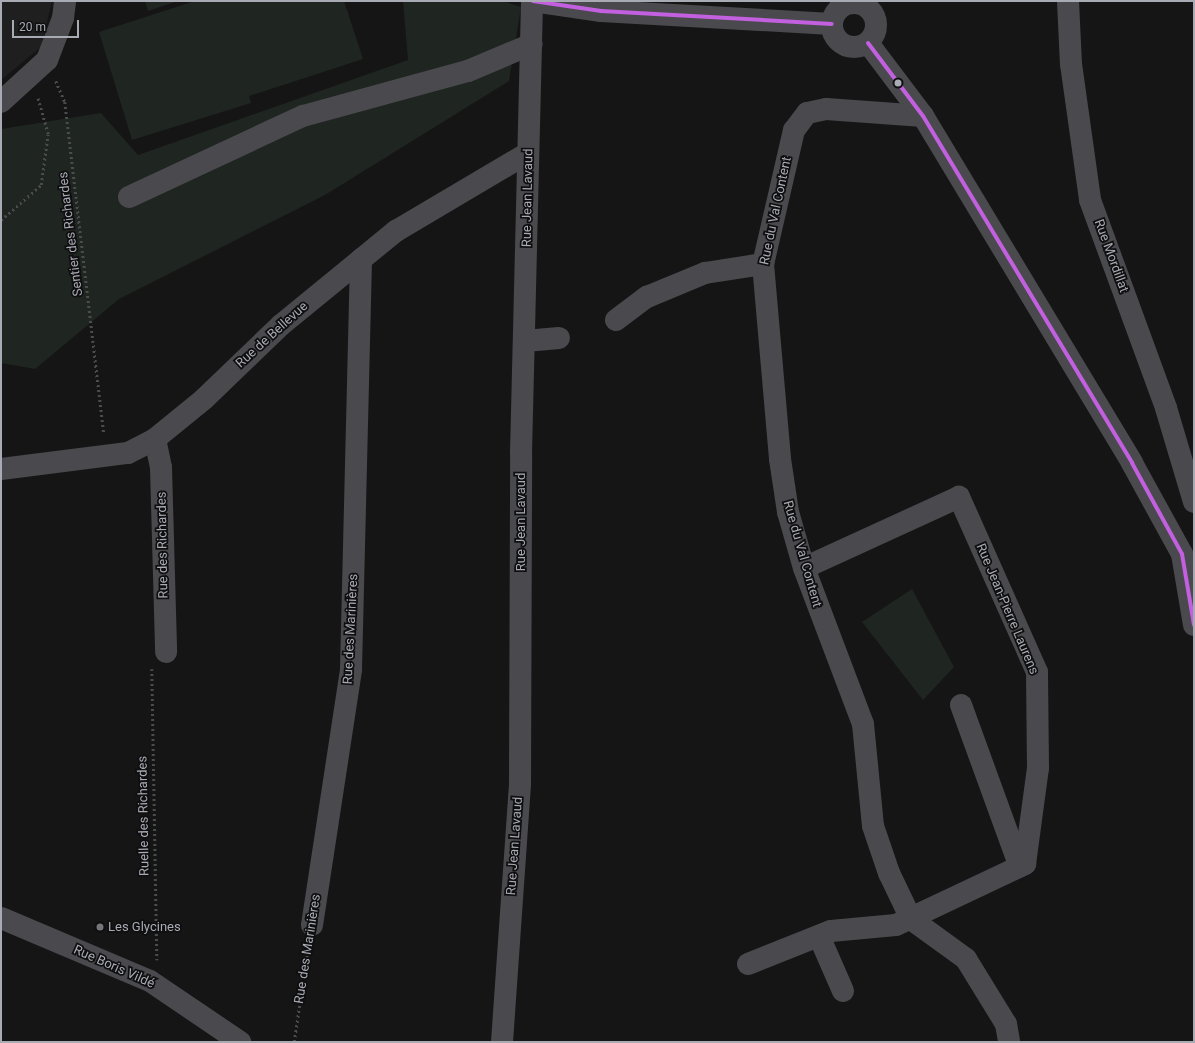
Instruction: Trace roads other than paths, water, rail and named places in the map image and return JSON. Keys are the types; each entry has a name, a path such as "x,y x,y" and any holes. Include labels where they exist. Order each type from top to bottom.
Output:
{"street":[{"path":"1,102 26,81 47,60 63,18 65,1"},
{"path":"532,1 601,11 832,24"},
{"name":"Rue Jean Lavaud","path":"502,1042 520,784 525,341 532,1"},
{"name":"Rue Mordillat","path":"1068,1 1071,64 1090,200 1166,408 1194,502"},
{"path":"861,2 868,8 876,21 873,37 868,43 860,47 844,45 833,32 832,24 842,7 861,2"},
{"path":"868,43 922,116 1188,551 1194,625"},
{"path":"129,197 303,116 468,71 532,44"},
{"name":"Rue du Val Content","path":"922,116 826,109 807,113 794,130 763,264 780,459 788,512 804,568 863,724 872,826 888,873 911,919 966,959 1006,1024 1009,1041"},
{"name":"Rue de Bellevue","path":"1,469 128,453 156,439 204,399 281,325 396,231 528,153"},
{"name":"Rue des Marinières","path":"312,925 351,669 361,259"},
{"path":"616,320 646,297 705,273 763,264"},
{"path":"525,341 559,338"},
{"name":"Rue des Richardes","path":"156,439 161,468 166,652"},
{"name":"Rue Jean-Pierre Laurens","path":"804,568 960,497 1037,672 1038,768 1025,864 1020,867"},
{"path":"748,964 831,931 896,926 1020,867 961,706"},
{"name":"Rue Boris Vildé","path":"1,918 158,986 240,1042"},
{"path":"819,936 843,991"}],"place":[{"name":"Les Glycines","path":"100,927"}]}
